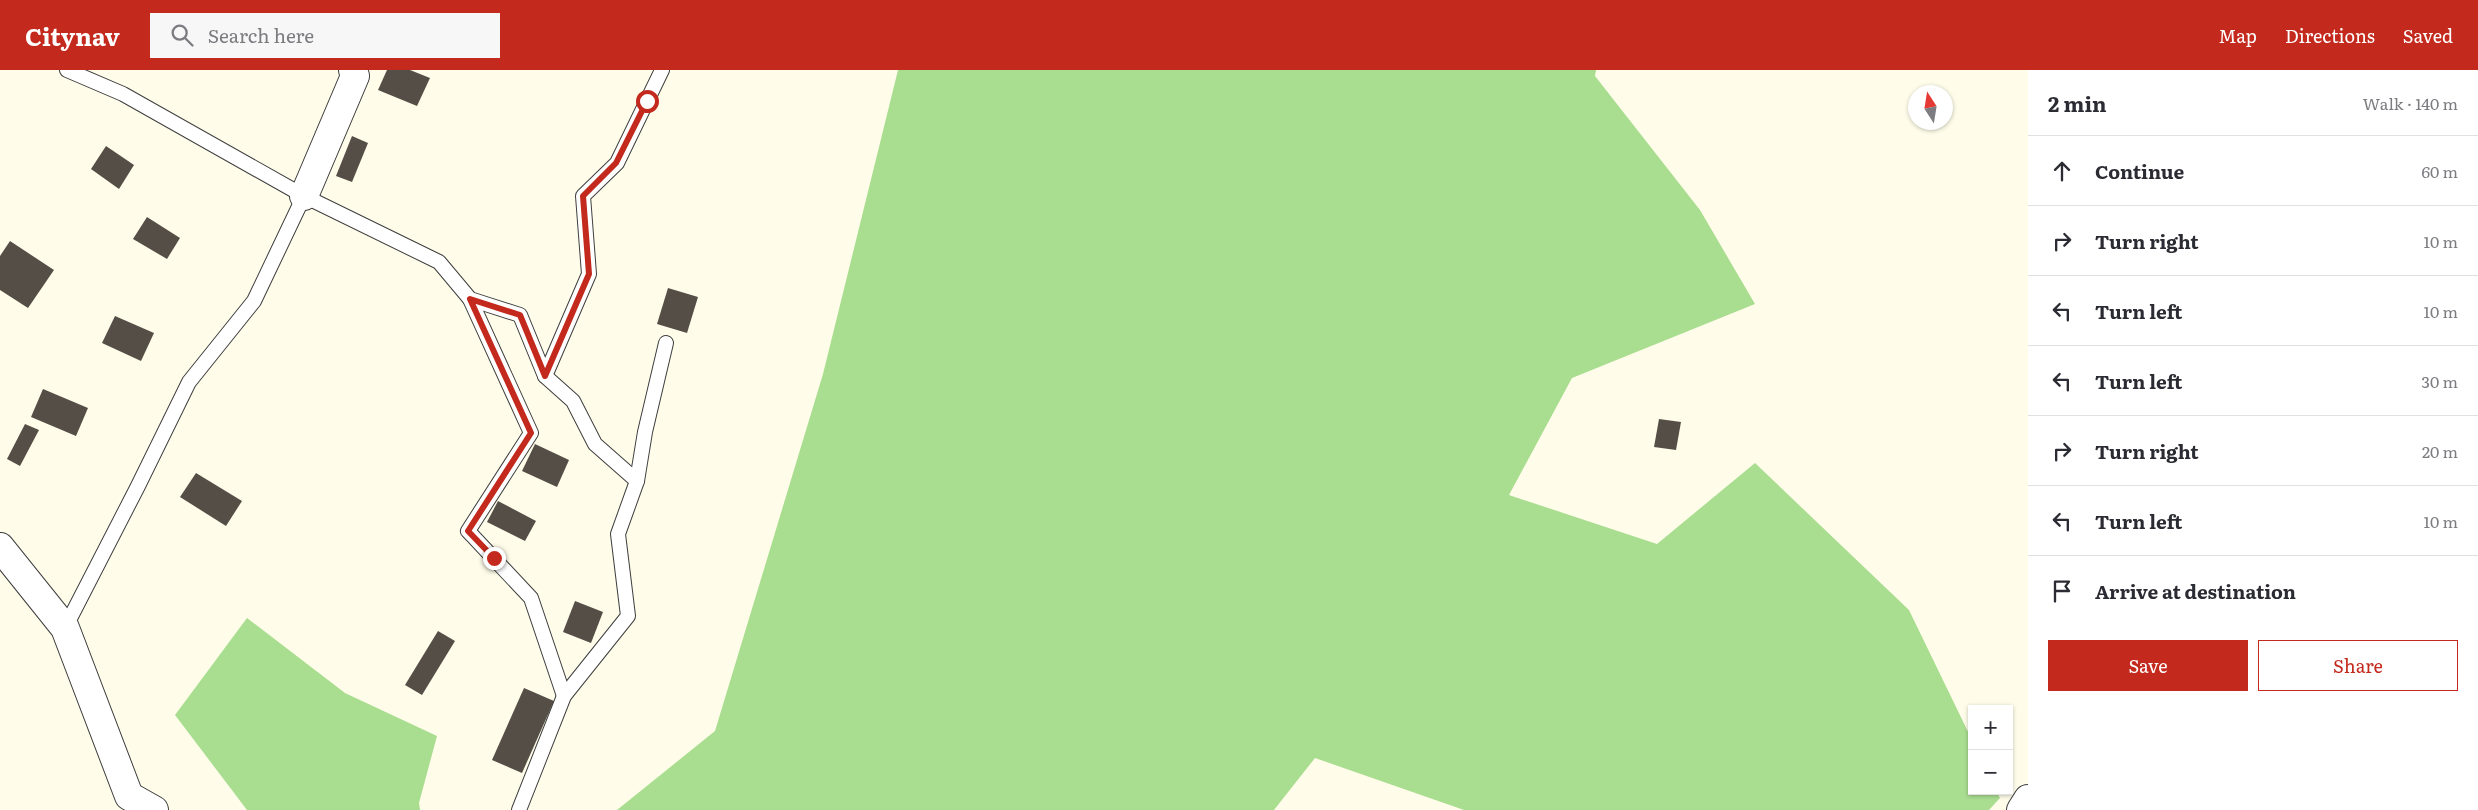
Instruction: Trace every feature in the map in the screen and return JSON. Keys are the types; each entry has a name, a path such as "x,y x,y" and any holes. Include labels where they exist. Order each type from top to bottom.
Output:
{"street":[{"path":"304,196 355,76 354,70"},
{"path":"0,547 65,628 129,796 154,810"},
{"path":"2021,810 2028,799"}],"lane":[{"path":"67,70 123,94 304,196 440,262 470,299 531,433 468,531 532,598 564,696"},
{"path":"545,376 589,274 583,196 616,163 662,70"},
{"path":"65,628 138,486 188,382 254,301 304,196"},
{"path":"470,299 520,315 545,376 573,401 595,444 637,481"},
{"path":"519,810 564,696 628,616 618,534 637,481 645,432 666,343"}],"green space":[{"path":"898,70 1596,70 1595,76 1700,210 1755,304 1572,378 1509,495 1657,544 1755,463 1909,610 1968,732 1968,795 1998,795 2000,798 1989,810 1464,810 1315,758 1274,810 617,810 715,731 823,374"},
{"path":"247,618 345,693 437,736 419,803 420,810 247,810 175,715"}],"building":[{"path":"387,70 410,70 430,78 417,106 378,90"},
{"path":"352,136 368,143 352,182 336,176"},
{"path":"106,146 134,165 119,189 91,169"},
{"path":"147,217 180,238 167,259 133,239"},
{"path":"10,241 54,270 28,308 0,290 0,256"},
{"path":"668,288 698,297 687,333 657,324"},
{"path":"115,316 154,333 141,361 102,343"},
{"path":"43,389 88,408 76,436 31,417"},
{"path":"1659,419 1681,422 1676,450 1654,447"},
{"path":"25,424 39,430 20,466 7,459"},
{"path":"535,444 569,460 557,487 522,471"},
{"path":"196,473 242,501 226,526 180,497"},
{"path":"498,501 536,521 525,541 487,522"},
{"path":"575,601 603,612 591,643 563,632"},
{"path":"438,631 455,641 422,695 405,685"},
{"path":"524,688 554,701 522,773 492,760"}],"route":[{"path":"494,558 468,531 531,433 470,299 520,315 545,376 589,274 583,196 616,163 647,101"}]}
